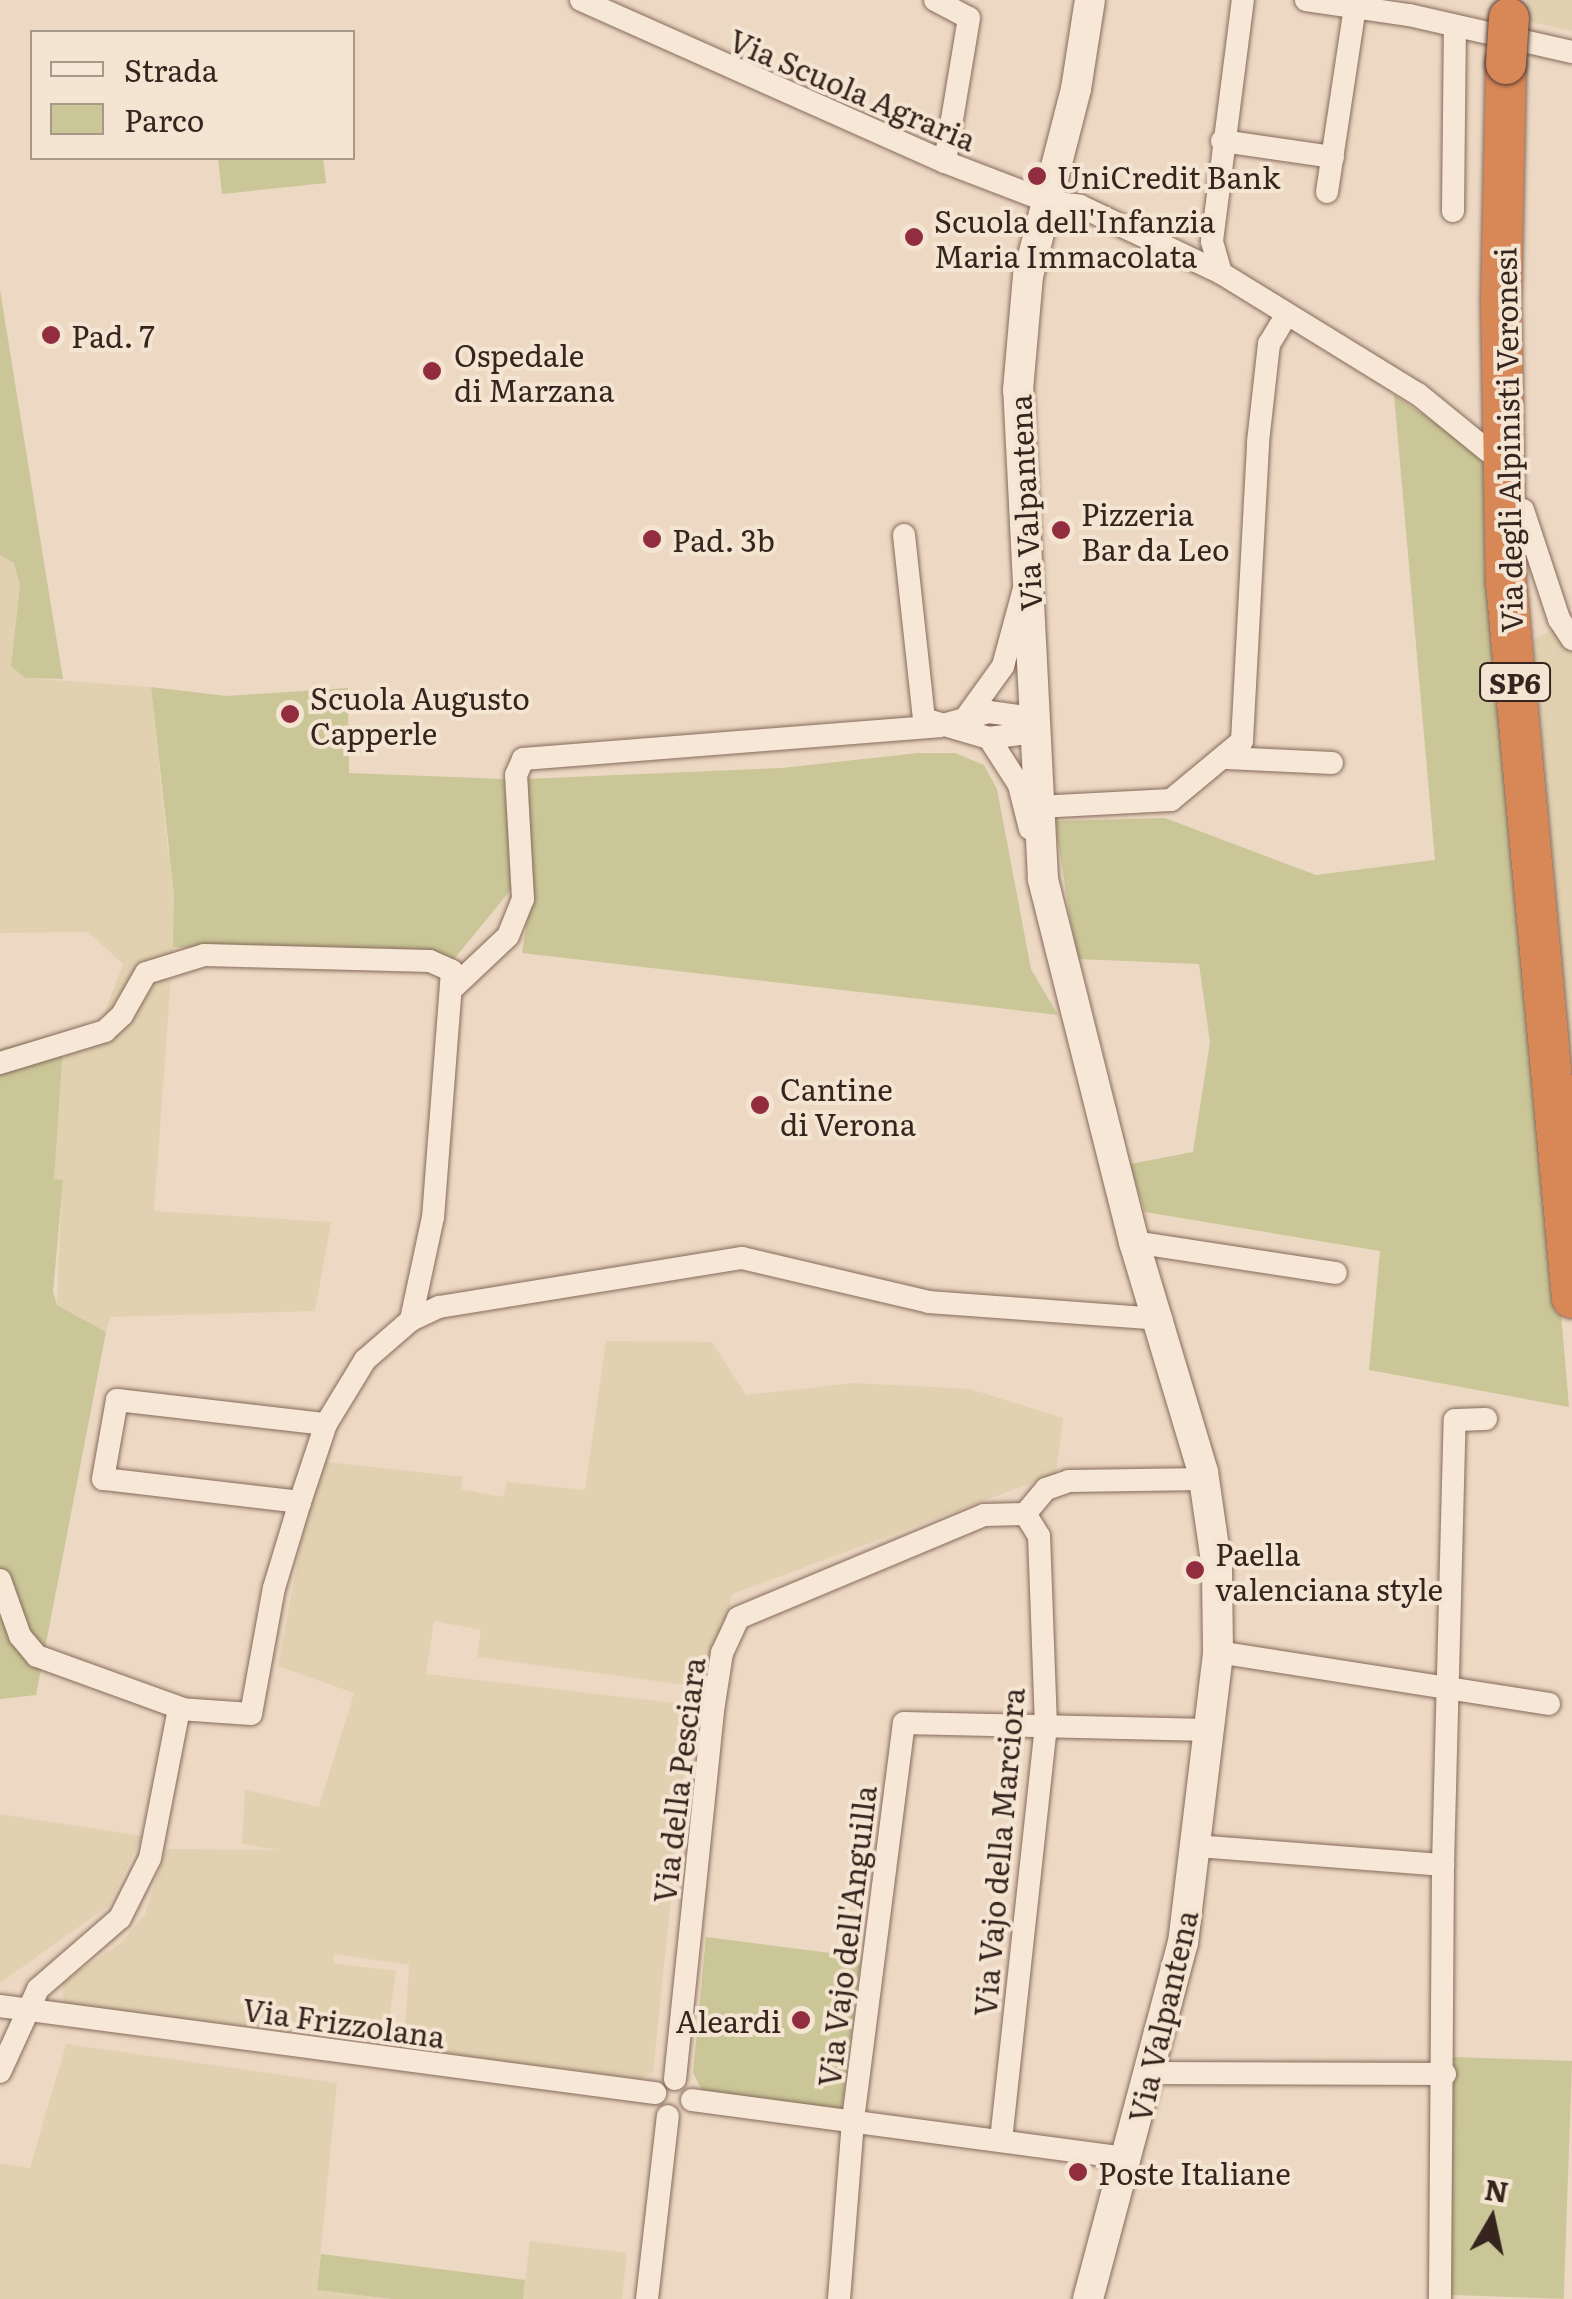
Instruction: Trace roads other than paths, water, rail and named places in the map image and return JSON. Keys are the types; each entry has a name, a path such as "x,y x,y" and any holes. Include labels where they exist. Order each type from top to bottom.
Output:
{"highway":[{"name":"Via degli Alpinisti Veronesi","path":"1509,9 1501,302 1506,582 1572,1298"}],"street":[{"name":"Via Scuola Agraria","path":"581,0 945,162 1049,202"},
{"path":"935,0 969,18 945,162"},
{"name":"Via Valpantena","path":"1088,2299 1130,2158 1183,1943 1218,1652 1217,1568 1204,1479 1160,1319 1134,1242 1043,879 1027,578 1021,335 1028,276 1049,202 1090,0"},
{"path":"1221,273 1212,241 1222,141 1244,0"},
{"path":"1306,0 1355,7 1410,8 1455,27 1572,52"},
{"path":"1327,192 1355,7"},
{"path":"1453,211 1455,27"},
{"path":"1222,141 1333,158"},
{"path":"1049,202 1080,206 1221,273 1418,394 1488,450"},
{"path":"1038,807 1171,800 1242,742 1269,344 1286,316"},
{"path":"1523,510 1559,620 1572,638"},
{"path":"904,535 918,694 924,719 989,738 1035,725"},
{"path":"966,716 1004,666 1027,578"},
{"path":"454,987 508,936 523,898 516,775 523,759 939,726 966,716 1007,711 1035,725"},
{"path":"989,738 1019,785 1043,879"},
{"path":"1226,758 1332,764"},
{"path":"0,1063 105,1031 122,1015 146,973 204,954 430,961 452,971 454,987 427,1246 411,1320"},
{"path":"1134,1242 1336,1274"},
{"path":"427,1246 439,1307"},
{"path":"0,1580 20,1636 37,1656 181,1708 244,1716 252,1711 274,1588 326,1424 365,1360 411,1320 439,1307 742,1258 930,1302 1160,1319"},
{"path":"300,1502 103,1478 117,1400 326,1424"},
{"path":"1440,2299 1445,1686 1455,1420 1486,1419"},
{"path":"1025,1514 1046,1489 1068,1481 1204,1479"},
{"name":"Via Vajo della Marciora","path":"1001,2140 1046,1726 1039,1536 1025,1514"},
{"name":"Via della Pesciara","path":"676,2079 714,1704 722,1653 738,1618 984,1515 1025,1514"},
{"path":"1218,1652 1549,1704"},
{"path":"0,2072 24,2008 59,1969 120,1918 150,1858 181,1708"},
{"name":"Via Vajo dell'Anguilla","path":"838,2299 853,2120 904,1723 1046,1726"},
{"path":"1046,1726 1210,1730"},
{"path":"1196,1846 1444,1865"},
{"name":"Via Frizzolana","path":"0,2006 655,2094"},
{"path":"1152,2073 1444,2074"},
{"path":"676,2079 686,2084 692,2100 684,2114 668,2116 658,2110 655,2094 676,2079"},
{"path":"692,2100 1130,2158"},
{"path":"646,2299 668,2116"}],"place":[{"name":"UniCredit Bank","path":"1037,176"},
{"name":"Scuola dell'Infanzia Maria Immacolata","path":"914,237"},
{"name":"Pad. 7","path":"51,335"},
{"name":"Ospedale di Marzana","path":"432,371"},
{"name":"Pizzeria Bar da Leo","path":"1061,530"},
{"name":"Pad. 3b","path":"652,539"},
{"name":"Scuola Augusto Capperle","path":"290,714"},
{"name":"Cantine di Verona","path":"760,1105"},
{"name":"Paella valenciana style","path":"1195,1570"},
{"name":"Aleardi","path":"801,2020"},
{"name":"Poste Italiane","path":"1078,2172"}]}
